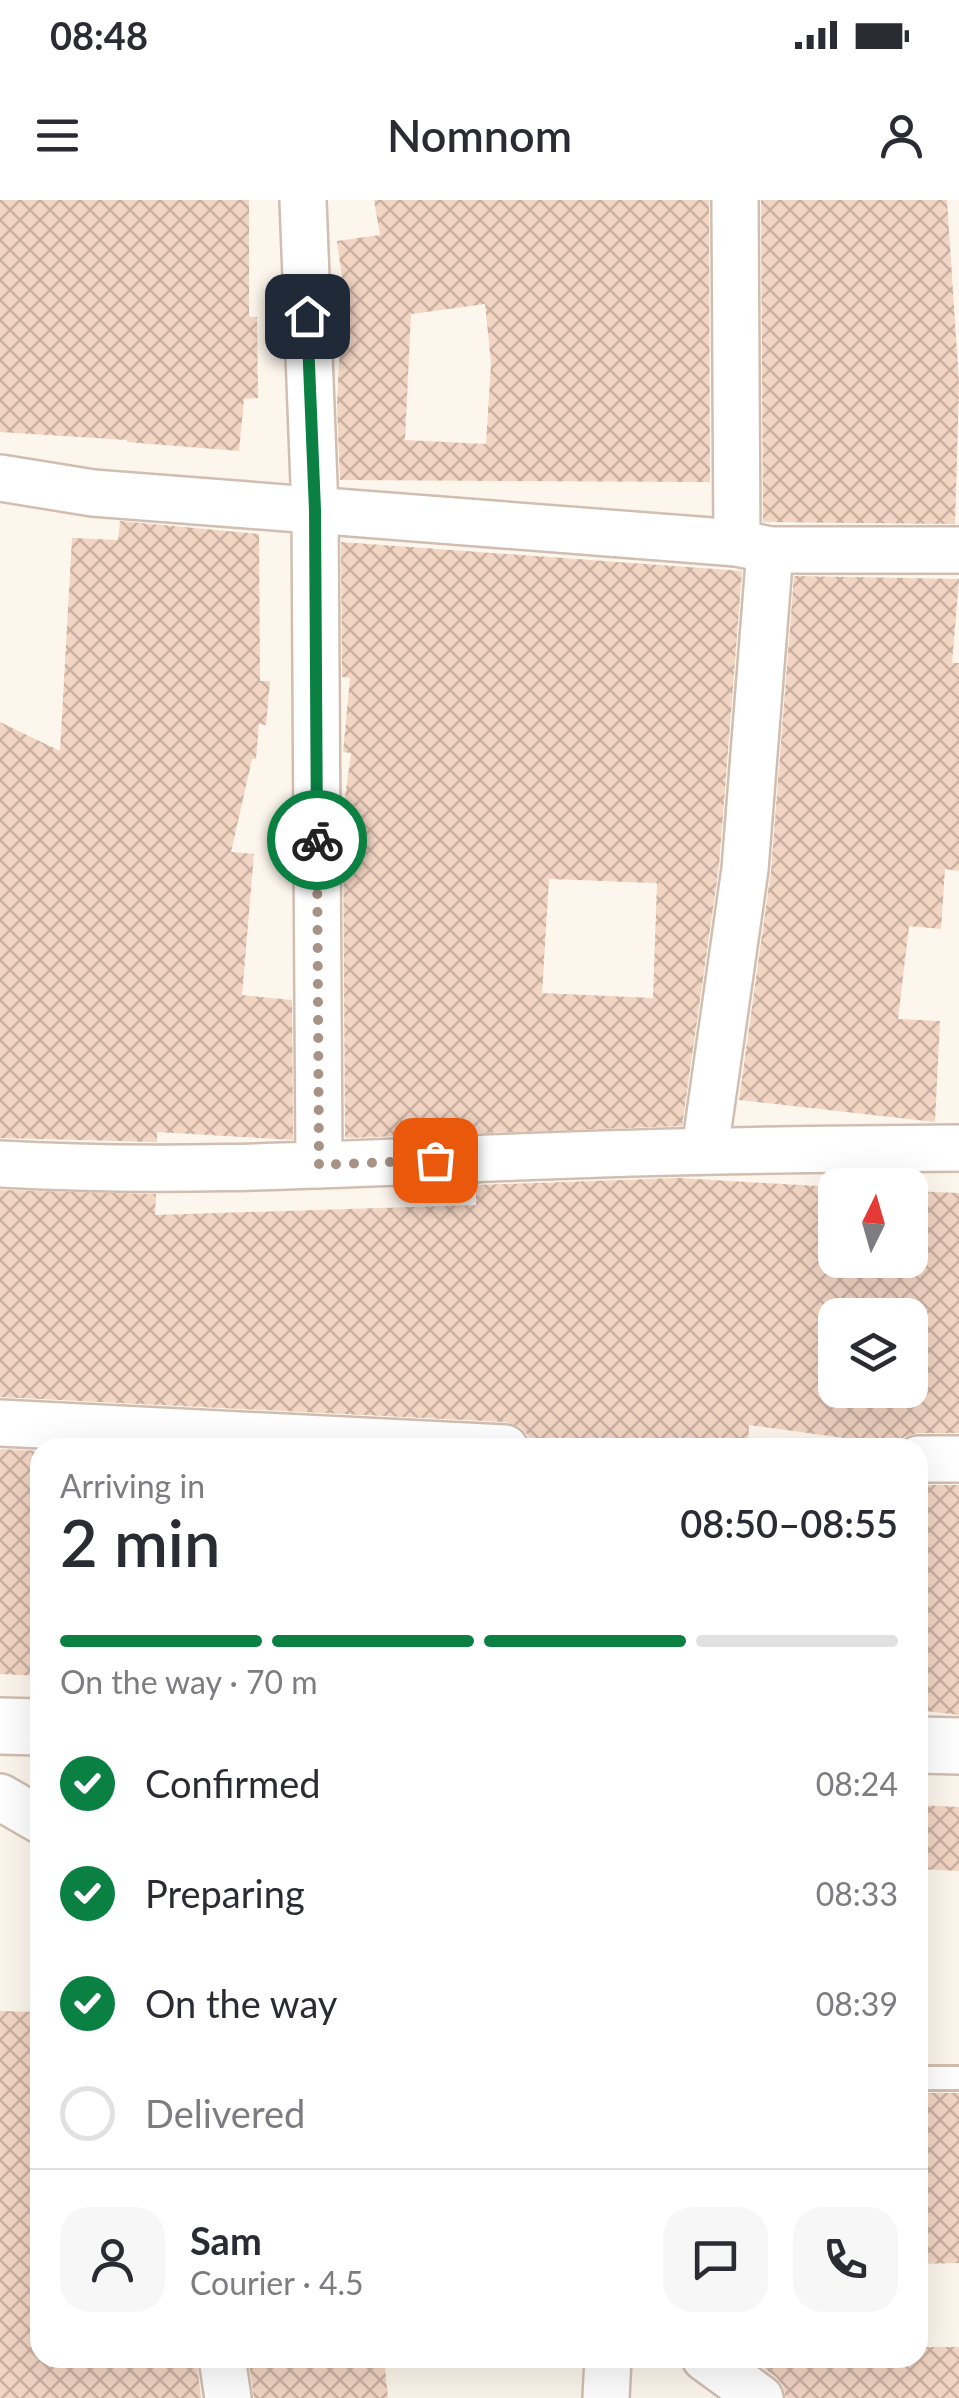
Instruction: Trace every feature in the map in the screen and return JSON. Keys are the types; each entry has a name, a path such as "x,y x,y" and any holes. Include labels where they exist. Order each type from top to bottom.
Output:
{"street":[{"path":"303,200 315,510 319,1165"},
{"path":"706,1150 745,869 754,547 735,200"},
{"path":"0,478 93,493 754,547 959,550"},
{"path":"0,1164 86,1169 319,1165 706,1150 959,1148"},
{"path":"0,1424 295,1438"},
{"path":"928,1459 959,1459"},
{"path":"0,1726 30,1727"},
{"path":"928,1744 959,1746"},
{"path":"0,1797 30,1814"},
{"path":"224,2368 228,2398"},
{"path":"606,2398 608,2368"},
{"path":"720,2368 760,2398"}],"lane":[{"path":"928,2078 959,2078"}],"building":[{"path":"0,200 249,200 249,317 257,317 258,398 244,399 239,451 0,432"},
{"path":"374,200 709,200 710,482 340,480 340,342 351,343 337,241 380,235","holes":["485,304 491,363 486,444 405,440 411,314"]},
{"path":"761,200 947,200 959,384 955,524 763,522"},
{"path":"120,521 259,534 260,681 270,681 266,725 259,724 256,759 252,759 231,852 254,854 242,995 292,1000 293,1140 157,1132 157,1142 0,1138 0,722 60,751 72,538 118,540"},
{"path":"341,542 742,571 719,866 682,1126 345,1138 343,813 351,753 343,752 350,678 342,677","holes":["549,879 657,883 653,998 542,993"]},
{"path":"794,576 959,579 952,663 959,663 959,871 945,869 941,929 909,926 898,1019 940,1021 935,1122 739,1100 771,871"},
{"path":"678,1178 818,1186 818,1278 928,1278 928,1192 959,1193 959,1433 845,1438 749,1425 748,1438 529,1438 520,1427 506,1422 0,1397 0,1190 156,1194 155,1215 476,1205 476,1185"},
{"path":"0,1449 30,1450 30,1676 0,1674"},
{"path":"928,1485 959,1485 959,1715 928,1711"},
{"path":"928,1805 959,1807 959,1871 928,1869"},
{"path":"0,2011 30,2012 30,2368 197,2368 201,2398 0,2398"},
{"path":"928,2093 959,2093 959,2263 928,2264"},
{"path":"928,2347 959,2347 959,2398 786,2398 776,2377 763,2368 928,2368"},
{"path":"250,2368 385,2368 388,2398 254,2398"}],"way so far":[{"path":"317,840 319,1165 435,1160"}],"route":[{"path":"307,316 315,510 317,840"}]}
